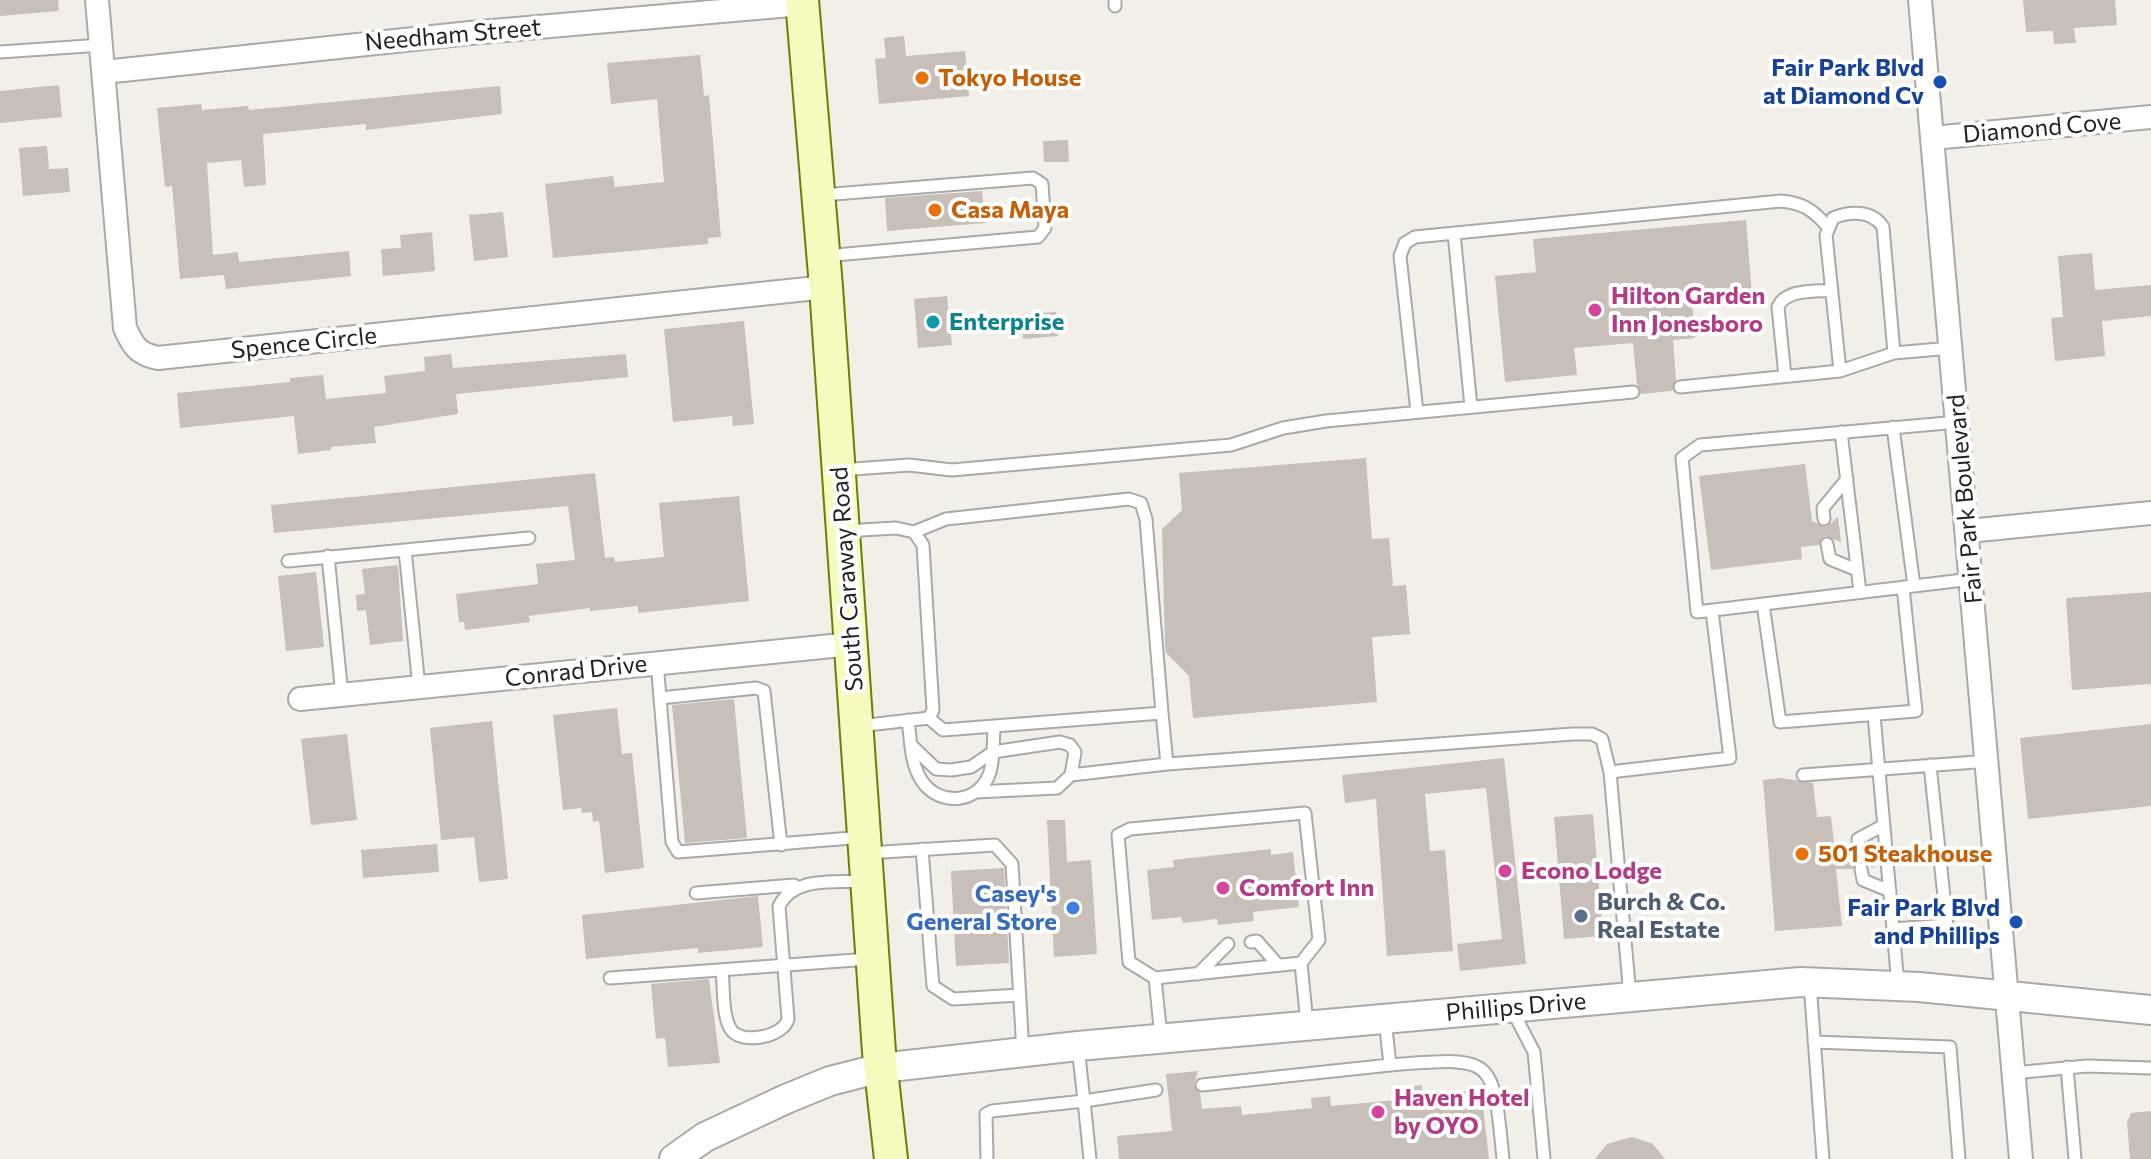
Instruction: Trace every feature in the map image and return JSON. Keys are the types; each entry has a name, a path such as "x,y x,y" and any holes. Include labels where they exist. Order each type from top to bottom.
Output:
{"main road":[{"name":"South Caraway Road","path":"802,2 825,271 881,1068 891,1159"}],"street":[{"name":"Spence Circle","path":"97,0 125,328 133,346 146,356 158,358 825,271"},
{"name":"Fair Park Boulevard","path":"1920,0 1989,761 2021,1159"},
{"name":"Needham Street","path":"104,72 410,38 802,2"},
{"name":"Diamond Cove","path":"1933,138 2151,117"},
{"path":"1968,531 2151,513"},
{"name":"Conrad Drive","path":"300,699 852,644"},
{"name":"Phillips Drive","path":"674,1159 705,1137 830,1081 881,1068 1078,1046 1809,983 1898,986 2151,1010"}],"lane":[{"path":"0,52 102,45"},
{"path":"818,195 1023,177 1036,178 1042,184 1045,228 1038,237 825,271"},
{"path":"1417,412 1400,256 1405,243 1415,237 1781,201 1800,203 1815,212 1827,226 1840,371"},
{"path":"1827,226 1842,215 1864,213 1877,218 1883,227 1894,353"},
{"path":"1454,233 1471,407"},
{"path":"1785,376 1778,307 1781,300 1789,295 1831,290"},
{"path":"1680,387 1840,371 1894,353 1951,348"},
{"path":"839,470 909,465 952,470 1231,445 1283,428 1633,392"},
{"path":"1958,422 1700,445 1682,458 1697,612 1973,579"},
{"path":"1763,604 1780,722 1916,711 1893,427"},
{"path":"1841,432 1860,592"},
{"path":"1824,519 1823,508 1847,479"},
{"path":"844,532 896,528 914,532 946,519 1129,499 1141,503 1146,519 1167,764"},
{"path":"914,532 923,545 933,710 929,718"},
{"path":"288,561 529,538"},
{"path":"1827,544 1830,559 1857,570"},
{"path":"405,550 419,687"},
{"path":"328,556 342,695"},
{"path":"1610,772 1730,758 1712,611"},
{"path":"657,662 674,849 685,854 781,845 867,857"},
{"path":"660,698 756,688 764,691 781,845"},
{"path":"858,726 929,718 943,730 994,728 1162,713"},
{"path":"1874,715 1898,986"},
{"path":"908,720 918,772 934,795 949,801 976,792 1057,788 1071,775 1167,764 1592,734 1602,739 1610,772 1630,997"},
{"path":"976,792 990,775 994,728"},
{"path":"912,746 936,769 951,770 971,767 993,752 1060,742 1070,745 1075,752 1071,775"},
{"path":"1803,775 1989,761"},
{"path":"1893,929 1947,925 1930,765"},
{"path":"1301,963 1155,978 1129,962 1118,835 1130,829 1305,813 1319,940 1301,963 1307,1025"},
{"path":"1859,851 1858,839 1884,825"},
{"path":"722,970 728,1026 735,1034 744,1037 778,1033 786,1027 779,906 786,893 798,885 867,857 922,849 995,845 1005,852 1012,864 1023,1052"},
{"path":"922,849 933,986 953,999 1019,995"},
{"path":"1861,869 1863,880 1890,891"},
{"path":"696,893 798,885"},
{"path":"1251,942 1257,941 1278,965"},
{"path":"1198,974 1228,944"},
{"path":"610,978 873,959"},
{"path":"1155,978 1161,1039"},
{"path":"1809,983 1822,1159"},
{"path":"1510,1007 1534,1052 1544,1159"},
{"path":"1385,1018 1390,1065"},
{"path":"1814,1042 1950,1047 1959,1159"},
{"path":"1078,1046 1090,1159"},
{"path":"1202,1085 1461,1060 1479,1066 1497,1093 1503,1159"},
{"path":"2013,1073 2067,1067 2151,1068"},
{"path":"2067,1067 2075,1159"},
{"path":"987,1159 986,1114 992,1111 1156,1090"}],"building":[{"path":"0,0 58,0 59,11 0,16"},
{"path":"2023,0 2115,0 2117,25 2074,28 2076,43 2054,44 2053,31 2026,32"},
{"name":"Tokyo House","path":"904,36 906,56 965,51 969,96 879,104 875,59 886,58 884,38"},
{"path":"700,55 704,96 709,95 721,237 708,238 708,244 553,258 545,184 613,176 615,187 664,182 657,99 611,104 607,63"},
{"path":"59,85 62,117 0,123 0,91"},
{"path":"500,86 502,114 366,130 366,124 263,134 266,185 244,187 241,160 207,163 213,255 238,252 239,262 349,251 351,276 226,289 224,275 180,279 172,186 165,187 157,108 201,104 202,110 248,106 249,110"},
{"path":"1068,140 1069,162 1044,162 1043,141"},
{"path":"47,146 49,169 68,168 70,192 23,196 19,148"},
{"name":"Casa Maya","path":"982,191 985,223 887,231 885,198"},
{"path":"503,212 508,257 474,261 469,215"},
{"name":"Hilton Garden Inn Jonesboro","path":"1746,220 1752,295 1692,300 1695,338 1673,340 1676,379 1672,391 1641,394 1637,384 1633,343 1574,348 1577,375 1505,382 1495,276 1536,272 1533,239"},
{"path":"432,232 435,271 383,276 381,249 401,248 400,235"},
{"path":"2092,253 2095,290 2151,285 2151,316 2102,321 2105,356 2055,361 2051,318 2063,317 2058,256"},
{"name":"Enterprise","path":"947,296 952,345 918,348 914,299"},
{"path":"1056,312 1058,336 1023,339 1022,314"},
{"path":"744,321 754,424 733,426 732,416 673,422 664,329"},
{"path":"451,354 453,368 626,354 628,377 456,394 458,414 374,427 376,443 298,454 294,416 180,428 177,393 290,382 290,378 323,375 326,399 386,393 384,376 425,371 424,357"},
{"path":"1366,458 1372,539 1389,538 1393,586 1406,585 1410,634 1372,637 1377,702 1193,718 1189,676 1166,653 1165,647 1162,529 1182,510 1179,473"},
{"path":"1805,464 1812,521 1826,527 1838,517 1841,542 1825,536 1819,545 1801,547 1802,559 1711,570 1699,476"},
{"path":"595,473 605,558 614,557 615,562 664,557 659,503 739,496 749,601 638,613 638,606 590,611 590,608 529,616 530,622 465,630 464,622 459,622 456,594 538,584 536,564 575,560 568,506 274,533 271,505"},
{"path":"398,565 403,641 370,645 366,610 357,611 356,595 365,594 362,569"},
{"path":"316,572 324,647 286,651 278,576"},
{"path":"2151,592 2151,684 2072,690 2066,598"},
{"path":"734,699 747,838 685,843 672,705"},
{"path":"617,708 622,754 632,753 644,868 605,873 599,821 593,822 592,812 582,813 581,808 563,810 553,715"},
{"path":"492,721 508,879 479,882 474,837 441,840 430,728"},
{"path":"2151,724 2151,806 2028,819 2020,738"},
{"path":"347,734 357,820 311,825 301,739"},
{"path":"1504,758 1526,964 1460,971 1457,944 1502,939 1486,788 1425,794 1430,851 1445,850 1453,951 1387,956 1376,799 1345,803 1342,775"},
{"name":"501 Steakhouse","path":"1781,778 1813,783 1817,817 1831,816 1835,852 1850,851 1859,859 1871,849 1874,868 1860,861 1853,869 1836,869 1842,926 1775,931 1763,780"},
{"path":"1593,814 1603,936 1564,939 1554,817"},
{"name":"Casey's General Store","path":"1047,820 1065,820 1067,862 1091,860 1097,954 1054,957"},
{"path":"437,844 439,872 363,878 361,850"},
{"name":"Comfort Inn","path":"1271,849 1271,855 1293,852 1299,907 1253,912 1254,921 1218,925 1217,919 1183,923 1181,917 1152,920 1147,870 1174,867 1173,860"},
{"name":"Casey's General Store","path":"1004,868 1009,963 956,966 951,871"},
{"path":"758,896 763,947 698,953 698,948 586,959 582,915"},
{"path":"709,979 720,1063 668,1067 665,1038 656,1039 651,984"},
{"name":"Haven Hotel by OYO","path":"1198,1071 1194,1085 1200,1093 1202,1109 1241,1106 1242,1115 1312,1108 1311,1098 1330,1096 1331,1106 1408,1099 1407,1087 1422,1085 1423,1096 1466,1091 1467,1100 1482,1098 1489,1159 1119,1159 1117,1136 1172,1131 1166,1074"},
{"path":"2151,1111 2151,1159 2130,1159 2127,1123 2131,1113"},
{"path":"1632,1137 1653,1144 1665,1159 1595,1159 1607,1144"}],"place":[{"name":"Tokyo House","path":"922,78"},
{"name":"Fair Park Blvd at Diamond Cv","path":"1940,82"},
{"name":"Casa Maya","path":"935,210"},
{"name":"Hilton Garden Inn Jonesboro","path":"1595,310"},
{"name":"Enterprise","path":"933,322"},
{"name":"501 Steakhouse","path":"1802,854"},
{"name":"Econo Lodge","path":"1505,871"},
{"name":"Comfort Inn","path":"1223,888"},
{"name":"Casey's General Store","path":"1073,908"},
{"name":"Burch & Co. Real Estate","path":"1581,916"},
{"name":"Fair Park Blvd and Phillips","path":"2016,922"},
{"name":"Haven Hotel by OYO","path":"1378,1112"}]}
